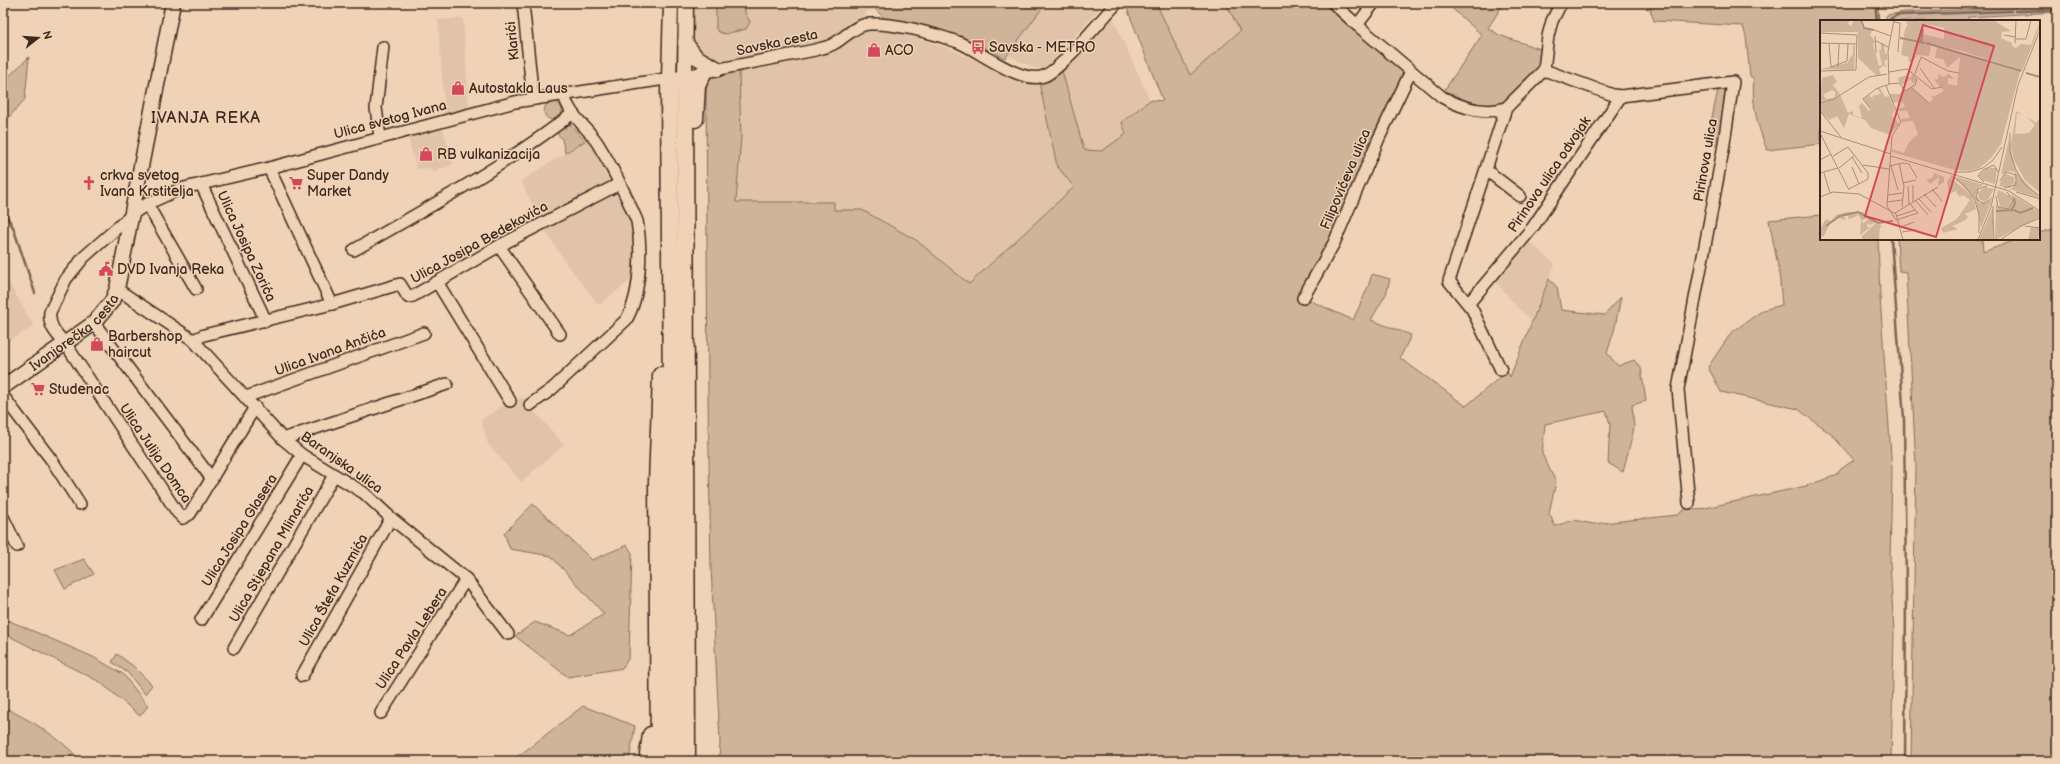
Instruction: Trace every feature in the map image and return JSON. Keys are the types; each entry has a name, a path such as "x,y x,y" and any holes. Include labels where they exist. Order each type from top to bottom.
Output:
{"highway":[{"path":"685,155 693,132 698,81 710,71"},
{"path":"677,77 685,155 687,761"},
{"path":"673,761 670,301 677,77"},
{"path":"659,761 657,483 659,400 664,318 670,301"},
{"path":"687,656 693,668 698,761"},
{"path":"647,761 652,726 652,704 658,682"}],"main road":[{"name":"Ivanjorečka cesta","path":"3,388 94,323 112,301 117,290 134,213 173,3"},
{"path":"671,3 677,77"},
{"path":"677,77 685,42 686,3"},
{"path":"685,42 696,57 710,71"}],"street":[{"name":"Klarići","path":"523,3 533,99"},
{"name":"Savska cesta","path":"677,77 827,47 868,24 936,35 961,43 1018,74 1038,78 1056,69 1117,3"},
{"path":"1333,3 1356,25 1442,97 1458,105 1490,111 1506,108"},
{"path":"1356,25 1374,3"},
{"path":"1501,370 1469,303 1449,281 1506,108 1544,70 1548,36 1552,21 1561,3"},
{"path":"380,138 376,108 383,47"},
{"name":"Pirinova ulica","path":"1544,70 1612,95 1621,96 1733,82 1721,158 1678,389 1689,503"},
{"name":"Filipovićeva ulica","path":"1303,298 1334,243 1379,138 1411,71"},
{"name":"Ulica svetog Ivana","path":"49,319 60,292 73,268 134,213 147,204 180,189 269,168 533,99 677,77"},
{"path":"530,405 571,373 594,349 621,326 630,313 638,279 638,221 598,144 584,126 572,114 564,94"},
{"name":"Pirinova ulica odvojak","path":"1469,303 1537,222 1621,96"},
{"path":"354,250 455,193 554,128 572,114"},
{"path":"269,168 332,304"},
{"name":"Pirinova ulica odvojak","path":"1486,170 1520,196"},
{"name":"Ulica Josipa Zorića","path":"201,184 266,322"},
{"name":"Ulica Josipa Bedekovića","path":"193,340 204,335 266,322 400,284 408,297 413,296 499,246 619,184"},
{"path":"147,204 196,289"},
{"path":"499,246 560,334"},
{"path":"437,282 510,401"},
{"name":"Baranjska ulica","path":"117,290 193,340 284,439 302,455 364,493 391,518 466,579 508,634"},
{"name":"Ulica Julija Domca","path":"49,319 57,335 65,343 134,448 183,518 190,514 212,479"},
{"path":"94,323 212,479 255,407"},
{"name":"Ulica Ivana Ančića","path":"246,398 424,333"},
{"path":"284,439 447,384"},
{"path":"3,396 53,462 80,504"},
{"name":"Ulica Josipa Glasera","path":"201,620 302,455"},
{"name":"Ulica Stjepana Mlinarića","path":"234,648 334,475"},
{"path":"3,517 17,546"},
{"name":"Ulica Štefa Kuzmića","path":"302,676 391,518"},
{"name":"Ulica Pavla Lebera","path":"381,713 466,579"}],"shaded area":[{"path":"694,3 874,3 875,9 866,12 865,16 859,23 834,40 809,47 807,45 719,62 708,61 693,41"},
{"path":"716,3 745,3 745,13 750,22 746,29 725,34 719,32 716,29"},
{"path":"874,3 1046,3 1005,58 957,35 884,18 875,9"},
{"path":"1046,3 1104,3 1054,60 1044,68 1034,68 1007,55"},
{"path":"1125,3 1156,3 1190,75 1240,31 1226,3 1330,3 1404,71 1343,217 1302,297 1353,320 1368,287 1372,274 1390,279 1386,294 1371,320 1411,335 1400,358 1466,406 1507,371 1510,377 1549,279 1557,287 1561,310 1605,315 1621,297 1614,331 1607,353 1618,366 1634,360 1641,368 1646,401 1632,405 1634,428 1623,472 1608,463 1610,424 1606,411 1545,424 1542,454 1556,482 1549,513 1555,526 1574,520 1593,524 1677,515 1687,508 1696,510 1806,486 1837,475 1841,469 1854,460 1832,435 1798,409 1721,392 1708,367 1731,333 1763,310 1782,305 1779,271 1769,220 1820,215 1820,240 1878,240 1880,297 1892,471 1890,562 1894,633 1891,761 719,761 720,741 711,568 708,399 706,79 739,71 741,137 736,202 834,202 834,210 862,210 916,240 969,284 1074,187 1057,166 1039,82 1062,71 1084,150 1102,151 1126,134 1122,122 1150,100 1163,101"},
{"path":"1156,3 1226,3 1241,31 1190,76"},
{"path":"1446,3 1504,3 1488,28 1499,35 1543,50 1541,69 1501,107 1470,105 1443,92 1482,35"},
{"path":"1648,3 1916,3 1878,7 1879,20 1820,20 1820,144 1767,150 1754,106 1754,79 1750,76 1746,37 1743,26 1654,21"},
{"path":"2016,3 2057,3 2057,12 1968,17 1968,20 1884,20 1887,15 1904,12 2015,8"},
{"path":"1111,14 1150,100 1122,122 1126,134 1102,151 1084,150 1062,71"},
{"path":"463,18 469,110 445,116 438,20"},
{"path":"873,24 948,48 1017,79 1039,82 1057,166 1074,187 969,284 916,240 862,210 833,210 834,202 735,202 712,76 804,56"},
{"path":"29,57 25,99 3,124 3,107 7,78"},
{"path":"1719,86 1728,89 1721,146 1706,144"},
{"path":"553,102 559,105 562,111 559,117 553,120 547,117 544,111 547,105"},
{"path":"570,124 585,141 565,153 562,139 556,132"},
{"path":"442,125 453,164 433,172 430,168 417,169 407,135"},
{"path":"590,138 613,184 541,222 521,181"},
{"path":"619,192 635,228 633,278 599,305 566,263 544,229"},
{"path":"2057,228 2057,761 1911,761 1916,466 1906,272 1899,271 1897,240 1982,240 1983,252 2016,240 2040,240 2040,233"},
{"path":"1527,240 1555,264 1532,320 1519,309 1495,281"},
{"path":"3,273 34,326 3,344"},
{"path":"522,397 564,445 521,482 488,444 481,420 507,403 513,401 515,402"},
{"path":"533,504 592,560 627,545 632,553 629,657 623,668 568,677 515,636 535,622 570,635 604,614 551,556 510,549 504,533"},
{"path":"84,559 94,574 65,589 55,570"},
{"path":"3,618 93,657 123,674 148,706 140,716 100,682 3,633"},
{"path":"117,654 133,666 152,685 145,694 128,673 112,662"},
{"path":"583,706 635,726 629,761 512,761"},
{"path":"3,707 45,730 64,744 81,761 3,761"}],"waterway":[{"path":"3,36 9,3"},
{"path":"1875,3 1877,20"},
{"path":"2015,11 2057,10"},
{"path":"1889,20 1897,15 2011,11"},
{"path":"3,210 13,227 35,293"},
{"path":"1891,240 1904,419 1906,587 1905,761"}],"place":[{"name":"Savska - METRO","path":"978,47"},
{"name":"ACO","path":"874,50"},
{"name":"Autostakla Laus","path":"458,88"},
{"name":"RB vulkanizacija","path":"426,154"},
{"name":"crkva svetog Ivana Krstitelja","path":"89,183"},
{"name":"Super Dandy Market","path":"296,183"},
{"name":"DVD Ivanja Reka","path":"106,269"},
{"name":"Barbershop haircut","path":"97,344"},
{"name":"Studenac","path":"38,389"}],"district":[{"name":"IVANJA REKA","path":"206,117"}]}
